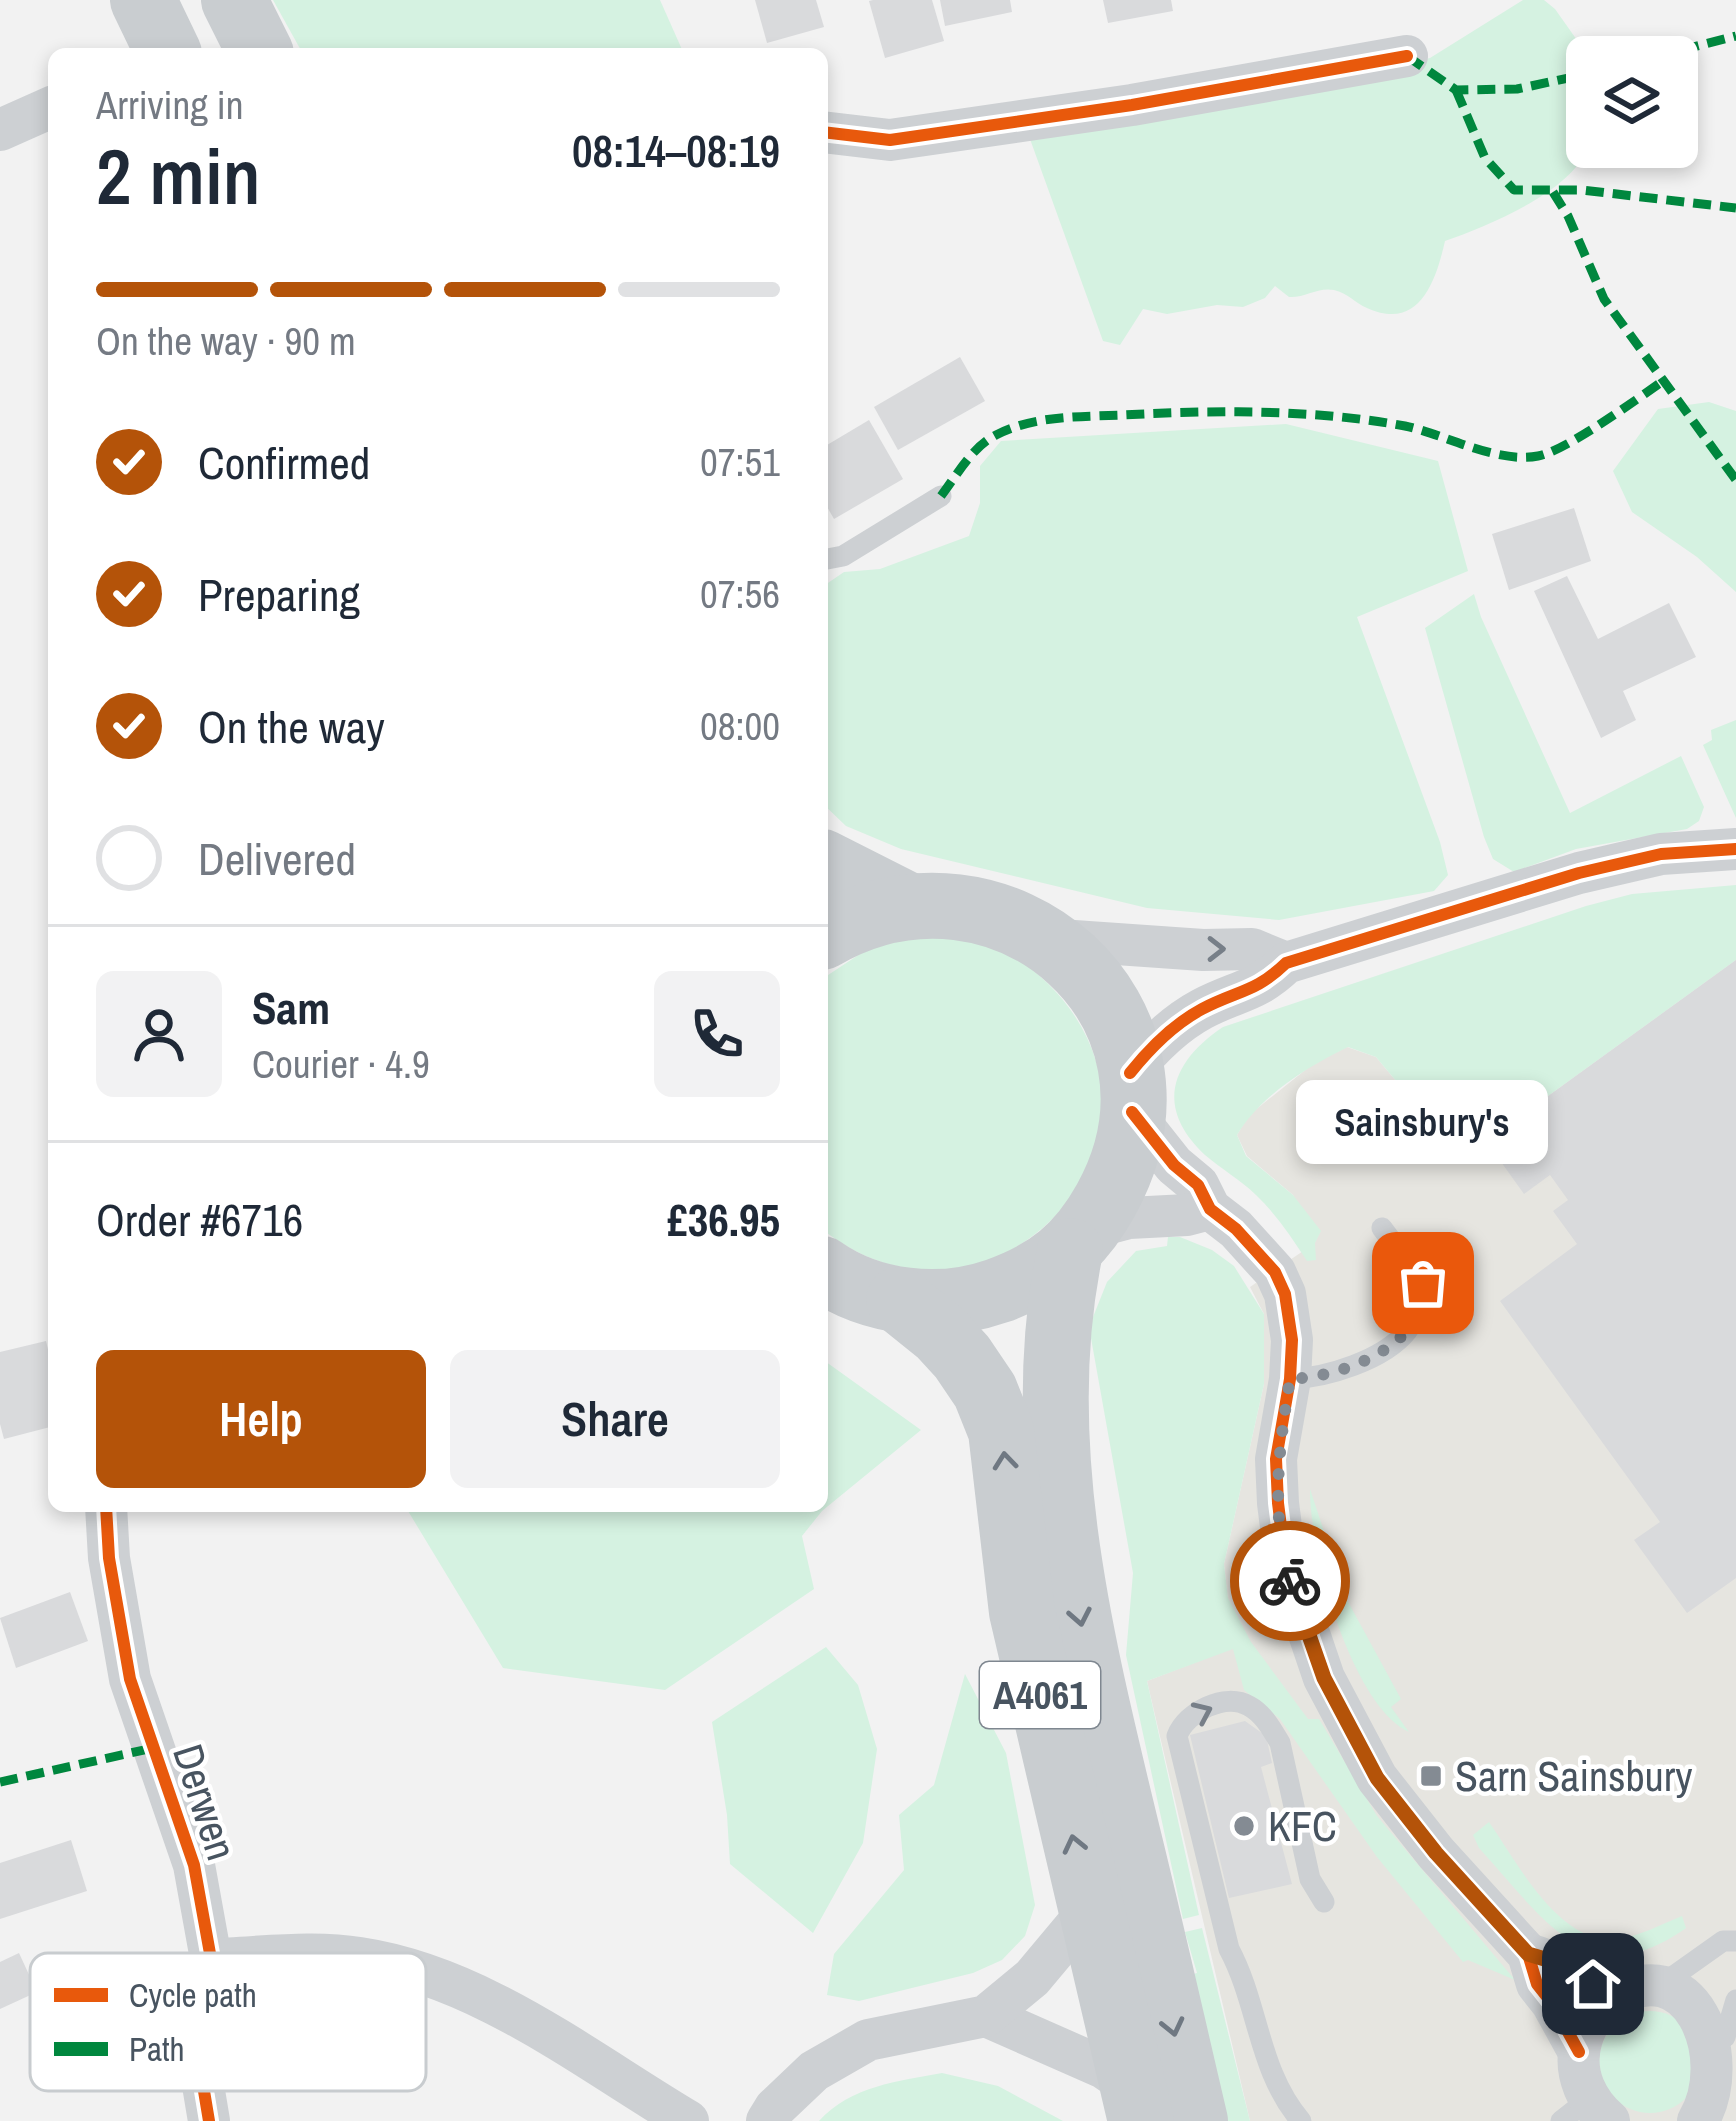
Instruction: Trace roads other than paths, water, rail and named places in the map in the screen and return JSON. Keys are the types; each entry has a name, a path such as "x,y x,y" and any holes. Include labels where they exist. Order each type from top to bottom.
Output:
{"main road":[{"path":"143,0 166,48"},
{"path":"234,0 258,48"},
{"path":"828,865 907,905"},
{"path":"828,933 851,920 907,905 961,905 996,913 1045,939 1085,973 1121,1037 1131,1092"},
{"name":"A4061","path":"1131,1092 1126,1154 1080,1240 1061,1294 1055,1379 1069,1552 1096,1697 1195,2121"},
{"name":"A4061","path":"828,1272 864,1291 939,1303 980,1297 1048,1269 1080,1240"},
{"name":"A4061","path":"899,1300 962,1357 994,1411 1005,1452 1022,1612 1136,2104"}],"street":[{"path":"828,133 890,140 1132,105 1407,56"},
{"path":"0,130 48,109"},
{"path":"1579,2052 1537,1984 1528,1954 1436,1853 1377,1778 1324,1678 1286,1566 1278,1503 1276,1459 1290,1379 1290,1317 1275,1272 1236,1228 1210,1209 1198,1185 1174,1166 1131,1092 1153,1045 1198,1011 1264,985 1286,962 1579,873 1661,854 1736,849"},
{"path":"1045,939 1252,949 1286,962"},
{"path":"1080,1240 1129,1218 1210,1209"},
{"name":"Derwen","path":"106,1512 109,1558 130,1679 194,1865 210,1953"},
{"path":"767,2121 814,2071 868,2039 986,2016 1032,1978 1090,1910"},
{"path":"1528,1954 1558,1963 1593,1984 1695,1998 1708,2009 1731,2047 1714,2105 1698,2121"},
{"path":"426,1974 561,2042 688,2121"},
{"path":"1586,2114 1579,2052 1594,2014 1642,1989"},
{"path":"986,2016 1104,2068 1136,2104"},
{"name":"Derwen","path":"204,2091 208,2121"}],"lane":[{"path":"828,559 843,556 941,496"},
{"path":"1290,1379 1324,1378 1374,1354 1408,1330 1423,1283 1382,1228"},
{"path":"1300,2121 1263,2055 1241,1973 1229,1949 1177,1736 1182,1723 1196,1711 1234,1700 1252,1707 1269,1724 1280,1744 1310,1879 1324,1902"},
{"path":"1642,1989 1724,1941 1736,1941"}],"place":[{"name":"Sainsbury's","path":"1423,1283"},
{"name":"Sarn Sainsbury","path":"1431,1776"},
{"name":"KFC","path":"1244,1826"}]}
